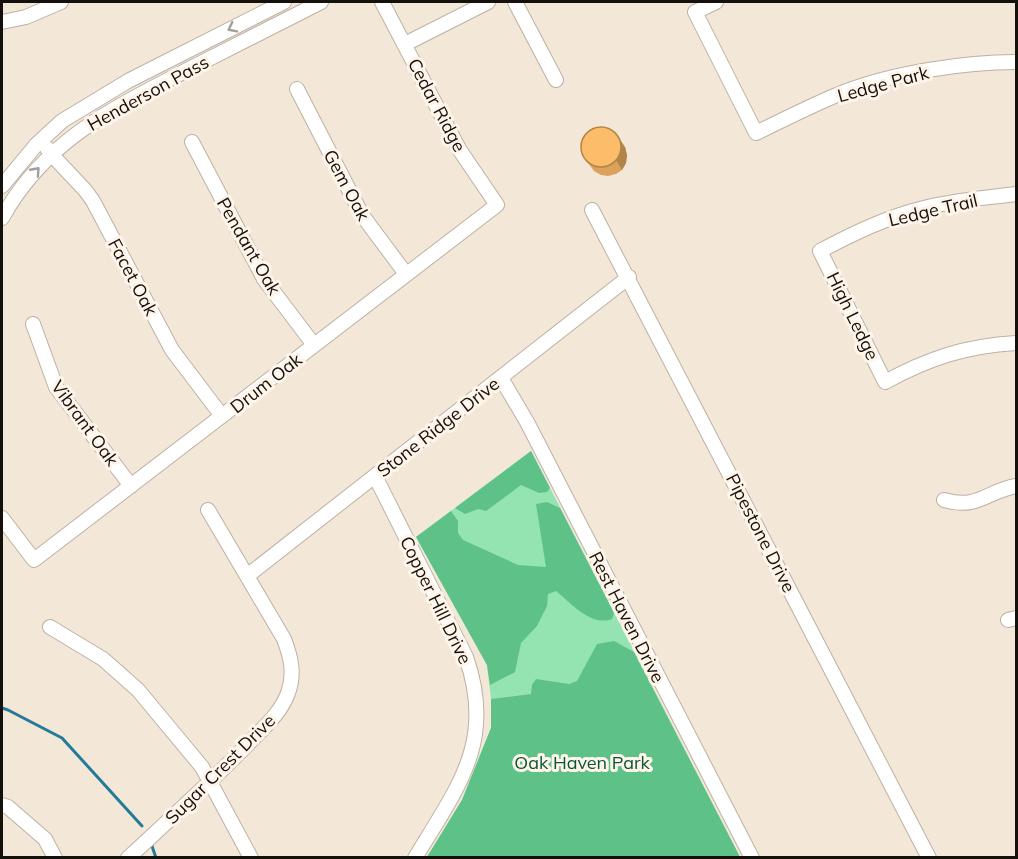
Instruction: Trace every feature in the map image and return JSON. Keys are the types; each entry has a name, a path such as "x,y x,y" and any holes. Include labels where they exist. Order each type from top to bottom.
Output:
{"street":[{"path":"2,22 33,15 61,2"},
{"name":"Henderson Pass","path":"2,186 11,173 62,121 128,81 284,2"},
{"name":"Henderson Pass","path":"2,218 24,184 72,135 136,96 298,7 321,2"},
{"name":"Cedar Ridge","path":"382,2 459,149 497,205"},
{"path":"405,44 488,2"},
{"path":"515,2 556,80"},
{"name":"Ledge Park","path":"716,2 695,12 756,133 847,91 902,76 977,64 1017,62"},
{"name":"Gem Oak","path":"297,89 362,215 406,274"},
{"name":"Facet Oak","path":"42,140 51,154 86,190 172,350 222,416"},
{"name":"Pendant Oak","path":"192,142 264,279 314,345"},
{"name":"Ledge Trail","path":"820,250 887,219 924,208 964,200 1017,194"},
{"name":"Drum Oak","path":"2,518 34,560 497,205"},
{"name":"Pipestone Drive","path":"592,210 929,858"},
{"name":"High Ledge","path":"820,250 885,382 916,365 941,356 967,349 1017,343"},
{"name":"Stone Ridge Drive","path":"247,576 628,277"},
{"name":"Vibrant Oak","path":"33,324 56,387 131,486"},
{"name":"Rest Haven Drive","path":"501,378 527,422 752,858"},
{"name":"Copper Hill Drive","path":"375,476 466,657 477,703 476,734 468,764 455,793 415,858"},
{"path":"944,501 974,503 1017,486"},
{"name":"Sugar Crest Drive","path":"128,858 211,782 273,717 288,693 292,680 290,652 284,639 208,510"},
{"path":"50,627 103,659 121,674 194,756 211,782 251,858"},
{"path":"2,805 8,807 45,839 56,858"}],"green space":[{"name":"Oak Haven Park","path":"531,451 740,857 427,857 462,800 491,728 491,699 487,665 416,537"},
{"path":"531,451 550,488 547,492 539,493 521,485 486,511 478,509 465,514 455,508"},
{"path":"547,502 560,508 614,613 612,619 596,620 556,591 548,594 547,606 537,626 521,643 515,672 490,685 487,665 416,537 451,511 458,521 458,533 463,540 518,565 546,567 536,504"},
{"path":"614,641 634,652 740,857 427,857 462,800 491,728 491,699 531,694 532,685 536,679 569,684 577,681 597,644"}],"building":[{"path":"601,127 615,133 621,147 615,161 601,167 587,161 581,147 587,133"}],"waterway":[{"path":"2,708 62,738 142,826"},
{"path":"152,846 156,858"}]}
